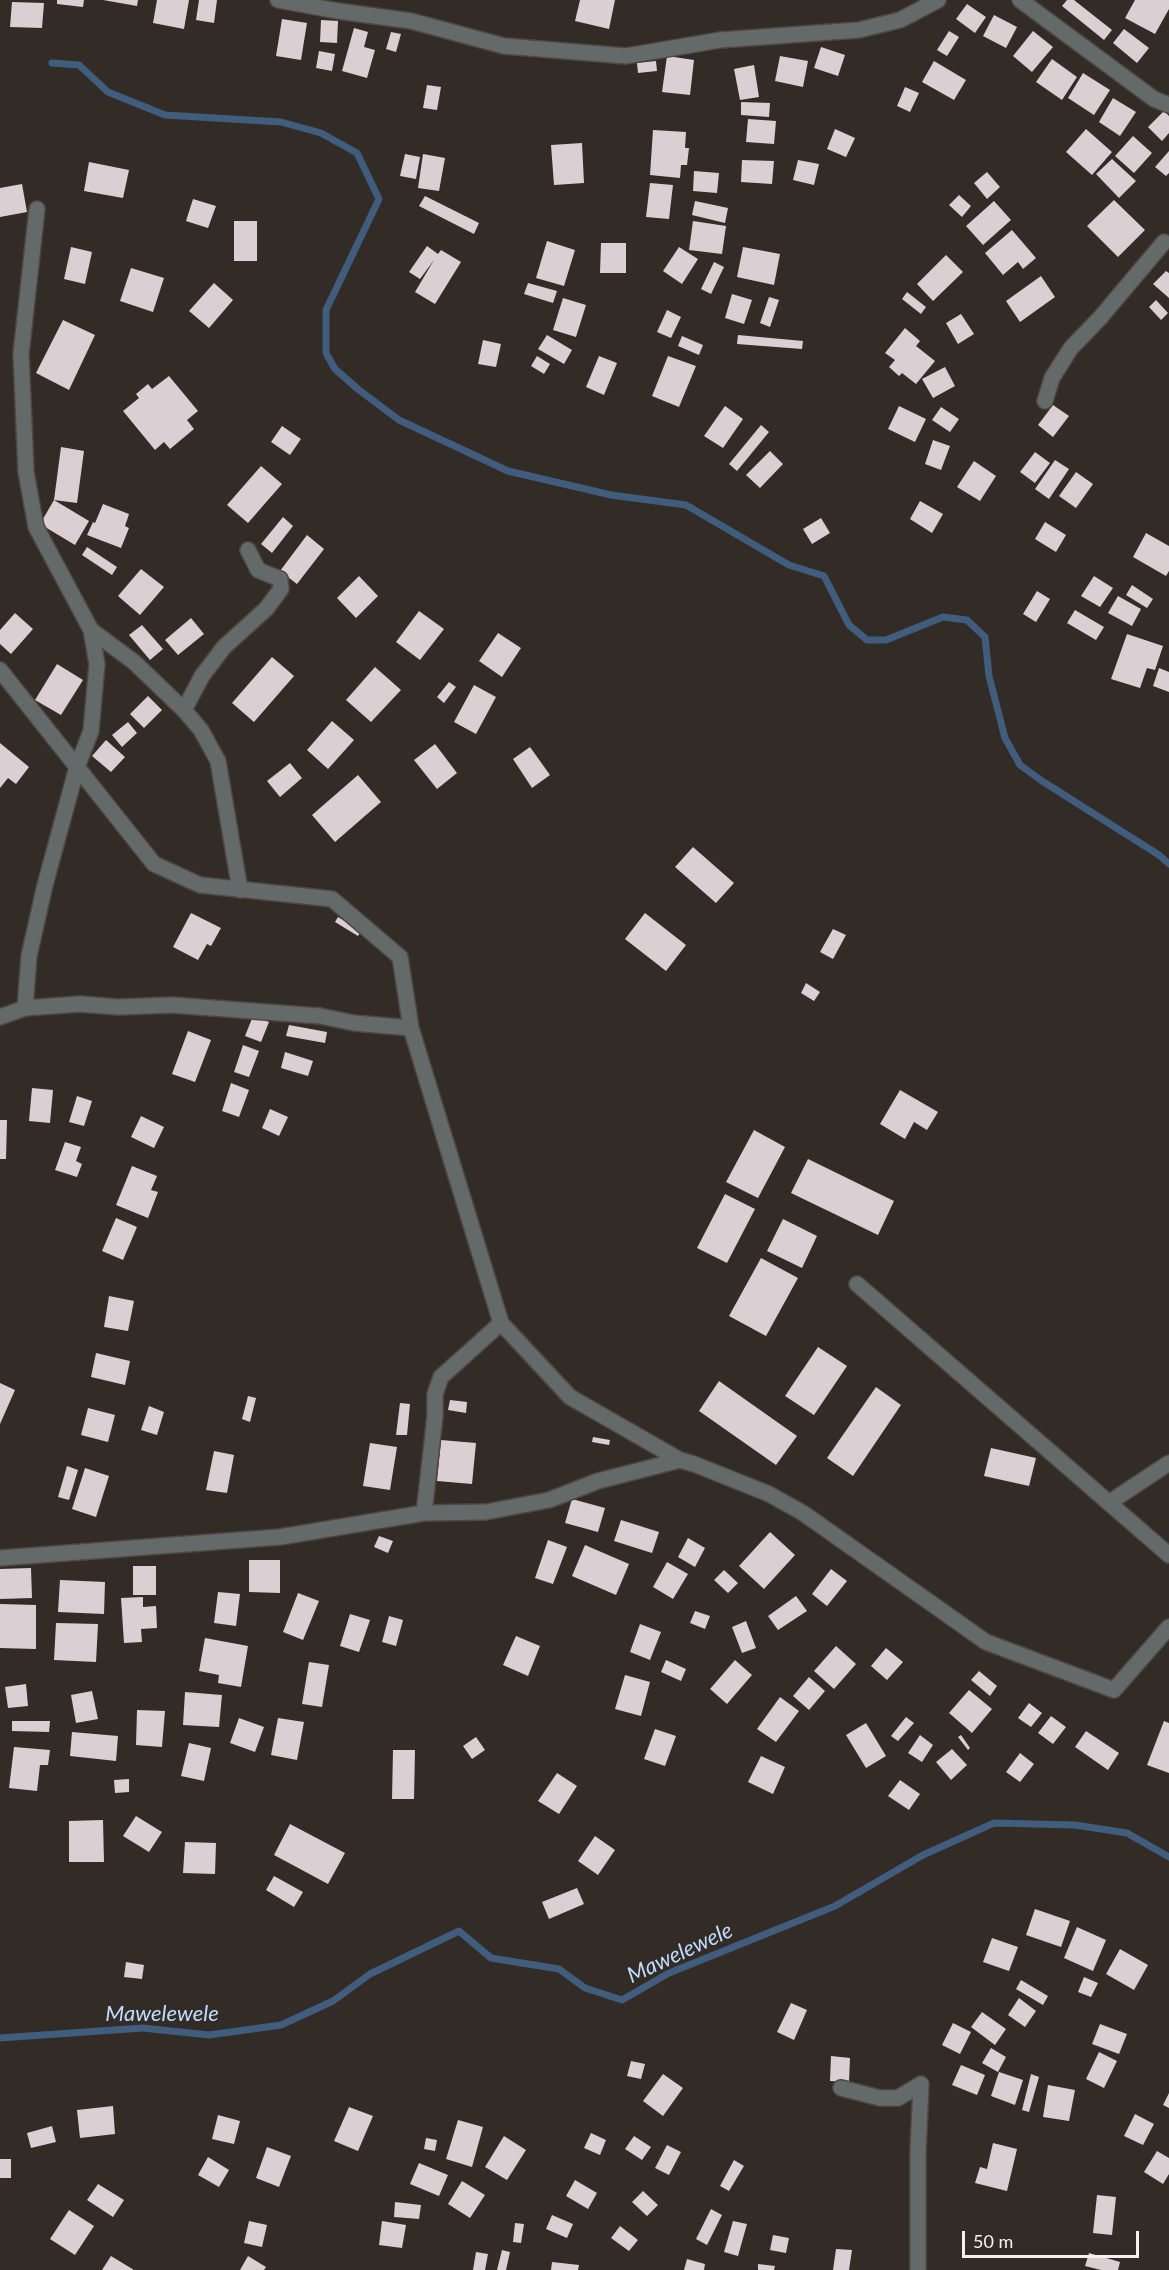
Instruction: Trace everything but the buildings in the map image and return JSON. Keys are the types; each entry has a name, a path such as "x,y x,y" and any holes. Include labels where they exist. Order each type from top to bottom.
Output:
{"street":[{"path":"278,0 411,21 504,46 626,56 720,40 859,30 900,21 939,0"},
{"path":"1029,3 1154,99 1169,105"},
{"path":"25,1008 29,956 45,885 77,767 91,731 97,664 91,630 36,527 26,472 21,354 38,209"},
{"path":"1045,401 1052,378 1071,348 1167,244"},
{"path":"184,710 202,676 224,647 266,609 281,590 280,579 258,570 248,550"},
{"path":"91,630 134,662 184,710 201,730 218,761 240,890"},
{"path":"0,670 154,864 200,885 332,899 400,957 411,1028 501,1323 570,1397 680,1460 769,1494 803,1513 986,1642 1114,1690 1169,1627"},
{"path":"0,1017 25,1008 80,1004 118,1007 172,1005 320,1016 354,1023 411,1028"},
{"path":"857,1284 1169,1555"},
{"path":"424,1513 434,1426 435,1394 441,1377 501,1323"},
{"path":"0,1558 280,1537 424,1513 486,1512 549,1500 598,1481 680,1460"},
{"path":"1110,1502 1169,1462"},
{"path":"841,2088 880,2098 898,2098 921,2084 918,2151 918,2270"}],"waterway":[{"path":"52,63 79,65 108,92 165,115 281,122 321,133 357,153 379,199 326,310 326,353 335,369 399,420 508,471 611,495 686,505 789,565 824,576 849,625 867,640 886,640 943,617 967,620 985,637 989,676 1005,738 1020,765 1159,855 1169,864"},
{"name":"Mawelewele","path":"0,2038 143,2028 209,2035 281,2025 333,2001 370,1974 459,1931 491,1958 559,1969 585,1988 622,2000 669,1973 835,1906 923,1855 994,1823 1075,1825 1127,1833 1169,1857"}]}
